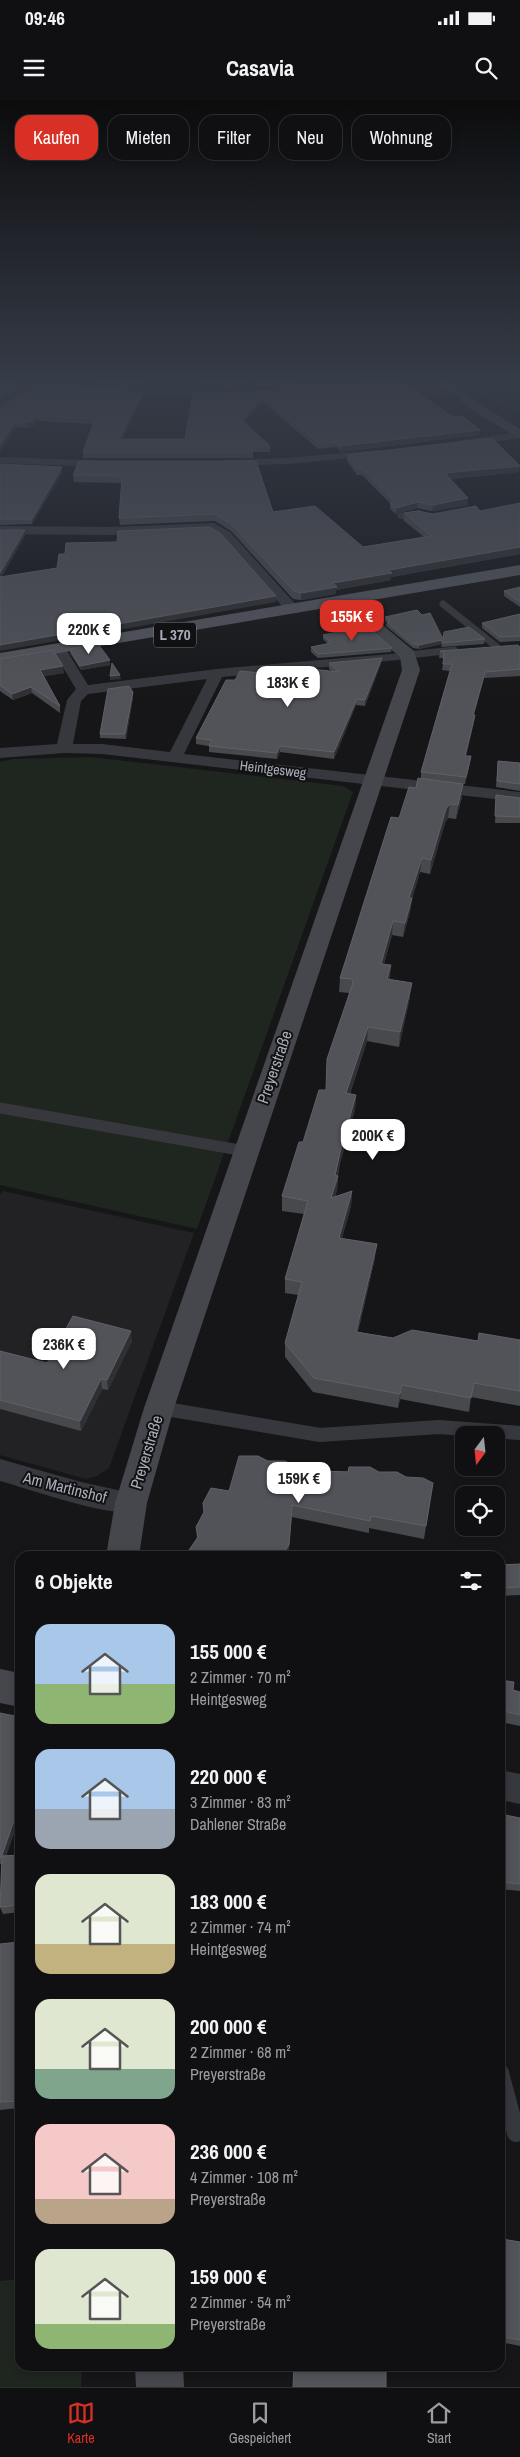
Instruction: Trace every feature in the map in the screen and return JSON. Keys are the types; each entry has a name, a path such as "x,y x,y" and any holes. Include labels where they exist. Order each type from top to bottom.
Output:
{"main road":[{"name":"L 370","path":"0,658 293,610 520,570"},
{"name":"L 370","path":"0,664 350,606 520,581"}],"street":[{"path":"0,530 109,531 214,526 226,535 293,610"},
{"path":"350,606 408,655"},
{"path":"62,654 84,690"},
{"path":"64,748 74,700 84,690 217,673 408,655"},
{"name":"Preyerstraße","path":"123,1551 131,1502 159,1408 245,1150 411,670 408,655"},
{"path":"175,757 217,673"},
{"name":"Heintgesweg","path":"0,753 64,748 102,749 520,798"},
{"name":"Am Martinshof","path":"0,1470 81,1493 131,1502"},
{"path":"0,1686 15,1689"},
{"path":"505,1786 520,1789"},
{"path":"159,2371 160,2387"}],"lane":[{"path":"400,516 418,513 425,514"},
{"path":"443,604 501,647 487,648"},
{"path":"408,655 459,650"},
{"path":"0,1108 245,1150"},
{"path":"159,1408 320,1435 439,1427 520,1433"},
{"path":"505,2092 516,2133 520,2132"}],"shaded area":[{"path":"91,757 343,786 353,792 197,1229 0,1185 0,762 13,759"},
{"path":"3,1191 194,1233 109,1468 97,1476 86,1479 0,1455 0,1195"},
{"path":"15,2280 15,2371 82,2371 81,2387 0,2387 0,2281"}],"building":[{"path":"0,486 51,486 32,519 0,519"},
{"path":"121,486 264,486 273,512 315,506 363,547 431,536 404,513 418,511 433,514 476,506 480,511 520,503 520,547 389,570 392,573 333,583 337,587 301,593 294,591 231,524 215,514 119,518"},
{"path":"379,486 457,486 468,498 433,505 418,502 396,508 390,503 395,502"},
{"path":"210,527 221,534 276,596 0,645 0,577 57,568 59,554 65,554 66,543 117,542 118,531"},
{"path":"0,530 25,530 0,573"},
{"path":"520,587 520,602 504,591"},
{"path":"417,610 422,615 430,613 443,639 444,632 469,627 485,639 442,643 442,640 419,645 413,644 387,622 390,621 385,617"},
{"path":"520,614 520,636 500,637 482,623"},
{"path":"366,626 392,648 318,654 311,647 331,643 323,635"},
{"path":"98,644 110,660 80,666 70,649"},
{"path":"518,645 520,647 520,669 485,672 473,715 475,715 465,756 471,756 466,777 421,772 452,664 443,664 444,652 440,651"},
{"path":"53,650 63,666 40,670 60,706 31,687 12,694 0,685 0,659"},
{"path":"382,658 365,700 357,699 334,752 280,746 277,753 209,746 212,740 196,738 226,680 235,680 240,671 260,673 262,669 266,669 291,671 293,667 339,672 329,663"},
{"path":"112,663 120,675 110,676"},
{"path":"129,686 133,692 125,734 100,734 108,689"},
{"path":"498,761 520,763 520,784 497,781"},
{"path":"418,778 463,784 458,805 450,804 446,809 431,860 422,858 409,898 412,898 405,923 393,921 381,964 391,965 387,979 412,983 400,1032 368,1027 346,1093 356,1095 341,1148 335,1175 338,1176 331,1198 352,1191 339,1238 377,1244 356,1332 393,1338 412,1330 478,1341 479,1333 520,1340 520,1391 474,1383 471,1398 402,1385 400,1394 314,1378 285,1343 302,1282 285,1279 308,1201 282,1196 299,1142 303,1142 319,1090 326,1090 327,1059 353,983 352,979 340,978 391,817 399,818 409,787 416,788"},
{"path":"496,795 520,798 520,817 495,816"},
{"path":"73,1316 131,1331 107,1380 101,1379 80,1421 0,1400 0,1351 47,1363"},
{"path":"239,1456 258,1456 268,1461 285,1461 295,1466 312,1467 321,1471 348,1472 349,1467 370,1467 379,1472 397,1472 406,1477 423,1478 433,1483 426,1526 371,1516 370,1521 292,1505 289,1545 285,1551 189,1551 198,1537 196,1527 204,1512 203,1503 211,1488 229,1491"},
{"path":"520,1564 520,1587 505,1588 505,1565"},
{"path":"505,1681 514,1682 513,1690 520,1692 520,1715 505,1711"},
{"path":"0,1713 15,1716 15,1817 0,1858"},
{"path":"505,1815 520,1818 520,1884 505,1882"},
{"path":"15,1855 15,1906 0,1907 2,1856"},
{"path":"15,1942 15,2101 0,2102 0,1944"},
{"path":"505,2240 520,2242 520,2340 505,2337"},
{"path":"294,2371 386,2371 386,2387 293,2387"}]}
